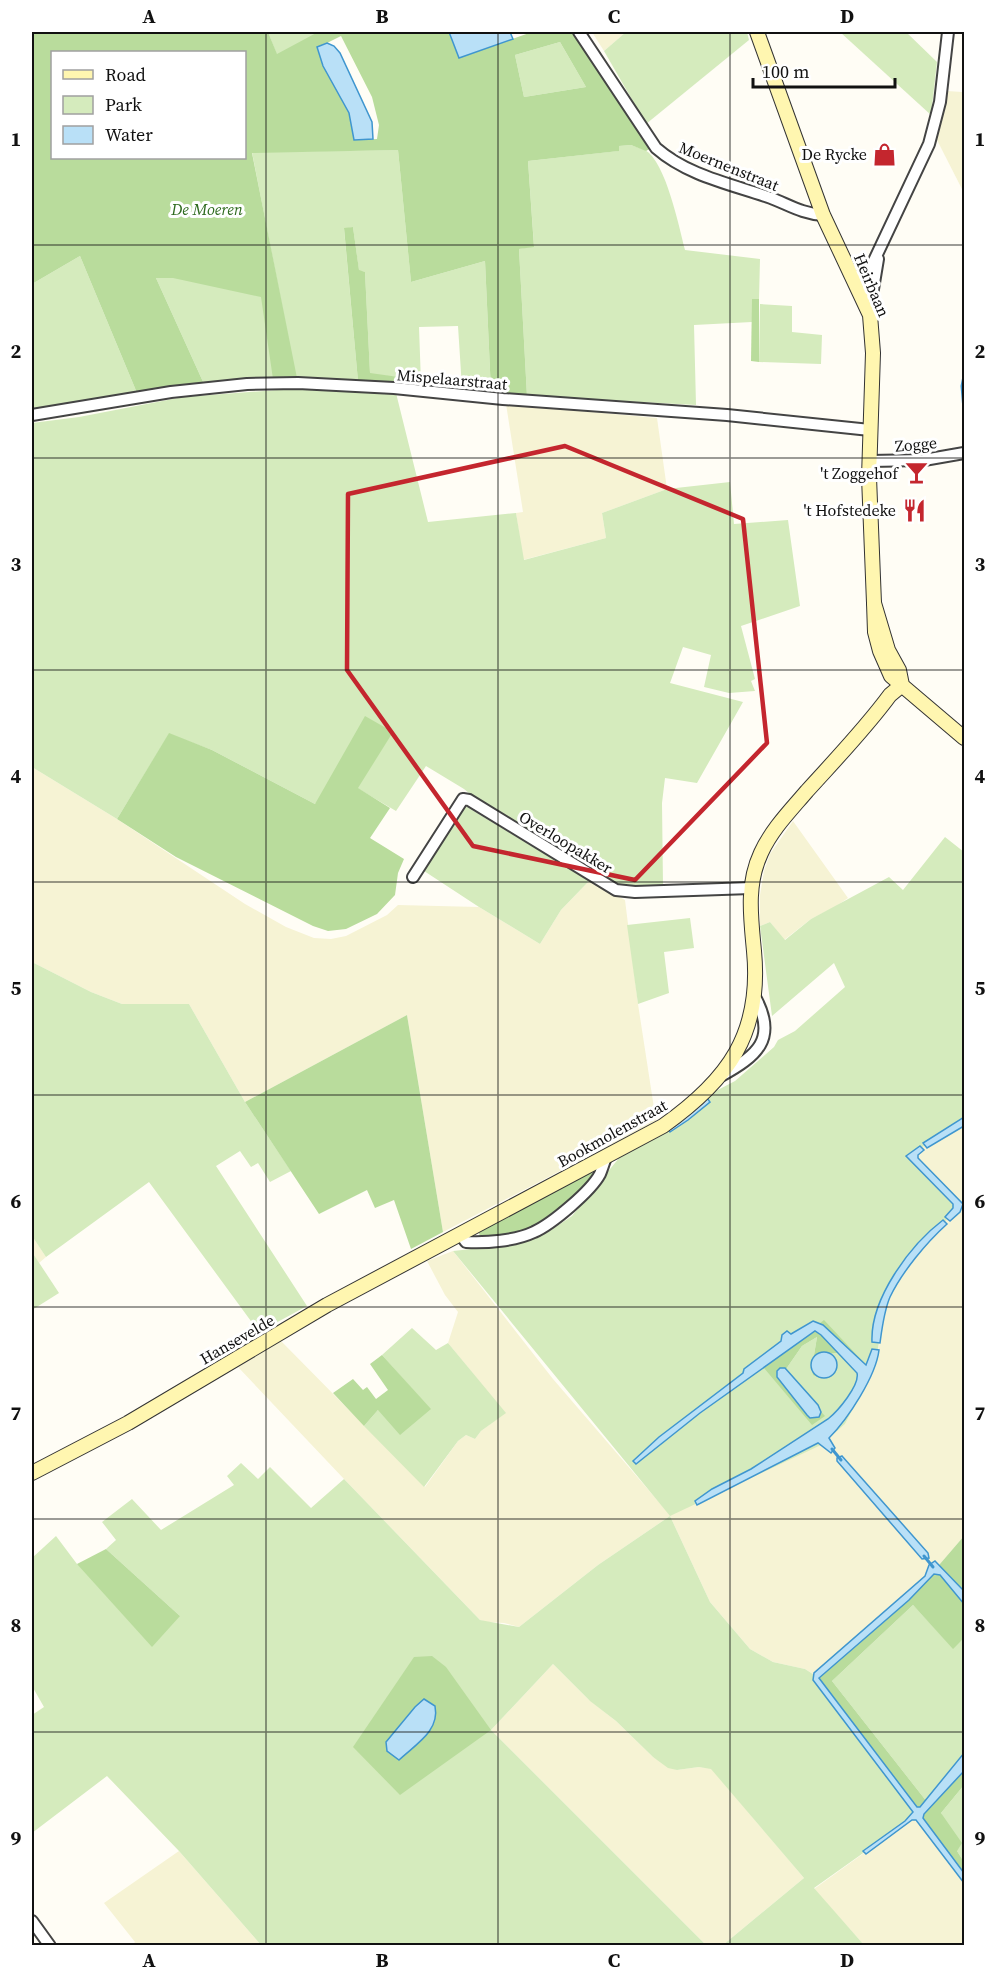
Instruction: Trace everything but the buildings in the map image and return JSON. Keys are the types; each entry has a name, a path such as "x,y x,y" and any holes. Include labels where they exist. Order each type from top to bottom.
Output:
{"street":[{"name":"Moernenstraat","path":"579,32 656,148 671,162 772,199 798,211 811,215 823,215"},
{"name":"Heirbaan","path":"757,32 823,215 869,313 873,329 868,477 874,603 888,650 899,670 902,685 964,738"},
{"path":"852,277 866,272 929,144 940,102 948,32"},
{"path":"869,313 880,247"},
{"name":"Mispelaarstraat","path":"32,415 171,392 247,384 298,383 394,388 503,399 727,415 870,430"},
{"name":"Zogge","path":"870,461 924,460 964,453"},
{"name":"Bookmolenstraat","path":"460,1234 663,1126 688,1108 721,1076 732,1060 753,1013 757,983 750,916 755,867 772,833 890,695 902,685"},
{"name":"Overloopakker","path":"413,877 463,799 470,800 616,890 635,892 752,888"},
{"path":"721,1076 750,1058 762,1046 766,1028 755,997"},
{"path":"460,1234 466,1242 480,1242 516,1238 534,1233 570,1207 599,1176 606,1157"},
{"name":"Hansevelde","path":"32,1473 128,1423 327,1305 460,1234"},
{"path":"32,1922 50,1946"}],"highlighted area":[{"path":"565,446 743,519 767,743 635,880 473,846 347,670 348,494"}],"shaded area":[{"path":"592,32 626,32 604,51"},
{"path":"947,91 962,92 964,98 964,193 937,140"},
{"path":"506,404 657,418 667,489 602,513 606,538 523,560 516,513 523,512"},
{"path":"32,767 117,819 245,904 286,927 314,938 331,939 346,936 387,915 398,905 479,907 540,944 561,910 589,881 625,900 656,1121 443,1232 407,1015 245,1102 189,1004 122,1004 91,992 32,962"},
{"path":"793,821 848,898 811,919 784,940 770,922 760,926 760,895 764,871 770,854"},
{"path":"964,1119 964,1536 909,1600 819,1678 805,1669 773,1662 750,1649 710,1602 670,1516 598,1565 519,1627 480,1620 238,1367 281,1341 425,1487 458,1441 466,1435 475,1439 481,1431 505,1413 448,1343 458,1312 445,1295 427,1261 453,1251 553,1379 670,1515 820,1445 845,1424 876,1365 909,1156"},
{"path":"32,1236 46,1257 39,1263 32,1252"},
{"path":"553,1664 653,1757 677,1770 711,1768 804,1878 723,1945 706,1945 491,1730"},
{"path":"921,1812 964,1873 964,1945 864,1945 814,1889"},
{"path":"179,1851 261,1945 132,1945 135,1942 104,1903"}],"green space":[{"name":"De Moeren","path":"32,32 268,32 277,54 318,32 449,32 459,58 532,32 576,32 651,148 646,151 631,145 619,146 619,151 528,161 534,247 519,249 527,396 491,392 485,261 411,282 398,150 252,153 297,378 273,379 261,297 173,278 156,278 204,384 137,393 80,256 32,284","holes":["341,36 372,97 379,125 377,139 354,140 349,113 317,48","560,42 586,87 524,97 515,55"]},
{"path":"268,32 334,32 280,63"},
{"path":"626,32 747,32 749,40 646,124 604,51"},
{"path":"840,32 906,32 937,62 931,115"},
{"path":"560,42 586,87 524,97 515,55"},
{"path":"631,145 645,150 659,167 671,196 685,250 760,259 759,299 752,300 752,322 694,325 696,405 527,396 519,249 534,246 528,161 618,151 618,146"},
{"path":"398,150 411,282 485,261 491,392 462,388 458,326 419,327 421,383 406,384 405,378 370,374 365,272 359,271 353,227 344,229 358,381 204,384 156,278 172,278 243,159 290,347 252,152"},
{"path":"353,227 359,270 365,272 370,373 406,378 406,384 358,381 344,228"},
{"path":"80,256 137,393 32,409 32,284"},
{"path":"752,299 759,299 759,362 751,361"},
{"path":"760,304 792,306 792,332 822,335 821,364 759,362"},
{"path":"291,389 396,393 428,522 516,513 524,560 606,538 602,513 667,489 730,482 734,524 788,520 800,606 741,626 755,679 751,681 755,691 729,693 704,687 711,655 683,647 670,683 743,702 697,783 665,778 662,803 663,886 623,888 607,881 486,807 464,789 426,766 396,811 357,788 392,732 315,804 212,750 169,734 117,819 32,767 32,423 79,417 183,397"},
{"path":"365,716 393,732 358,788 390,808 370,838 404,859 398,873 395,895 377,914 346,929 328,931 313,926 176,857 117,819 169,733 212,750 315,804"},
{"path":"462,807 467,807 589,881 561,910 540,944 421,869"},
{"path":"945,837 964,852 964,1119 909,1156 959,1206 909,1260 889,1298 881,1327 876,1365 845,1424 821,1445 670,1516 453,1251 518,1244 548,1232 572,1216 619,1158 712,1093 735,1081 774,1047 778,1040 795,1031 845,987 834,963 772,1016 760,926 770,922 785,940 811,919 889,877 903,890","holes":["824,1321 863,1377 837,1353 829,1354 812,1367 817,1337 802,1346 784,1372 764,1367"]},
{"path":"690,918 694,948 664,952 669,993 638,1004 627,925"},
{"path":"32,962 91,992 122,1004 189,1004 245,1102 291,1171 270,1182 258,1163 251,1167 240,1151 216,1166 307,1306 259,1332 149,1182 46,1257 32,1236"},
{"path":"407,1015 443,1232 411,1249 394,1200 375,1208 367,1190 319,1214 245,1102"},
{"path":"592,1171 593,1175 583,1187 543,1221 512,1235 496,1238 480,1237 479,1233 484,1229"},
{"path":"32,1252 59,1293 32,1310"},
{"path":"824,1320 868,1367 863,1377 837,1353 829,1354 818,1377 813,1375 812,1367 817,1337 802,1346 784,1372 825,1416 812,1425 764,1368"},
{"path":"412,1328 436,1350 448,1343 506,1413 481,1431 475,1439 466,1435 458,1441 424,1487 364,1426 378,1410 430,1409 382,1355"},
{"path":"382,1355 431,1409 400,1435 378,1410 364,1426 333,1393 353,1379 363,1390 367,1387 376,1399 388,1390 370,1364"},
{"path":"241,1463 258,1479 270,1467 311,1508 344,1479 480,1620 519,1627 598,1565 670,1516 710,1602 750,1649 773,1662 805,1669 819,1678 921,1812 814,1888 864,1945 723,1945 804,1878 711,1769 668,1768 590,1701 553,1664 491,1730 706,1945 261,1945 179,1851 107,1776 32,1833 32,1715 44,1707 32,1686 32,1558 56,1536 77,1564 180,1616 106,1549 116,1540 102,1522 132,1499 161,1530 234,1485 227,1476"},
{"path":"964,1536 964,1638 953,1649 913,1605 832,1681 931,1807 964,1771 964,1785 941,1813 962,1843 957,1851 964,1862 964,1873 819,1678 909,1600"},
{"path":"106,1549 180,1616 152,1647 77,1564"},
{"path":"913,1605 953,1648 964,1638 964,1771 931,1807 832,1681"},
{"path":"432,1656 446,1667 491,1730 400,1795 353,1747 414,1657"},
{"path":"964,1785 964,1862 941,1813"}],"water":[{"path":"449,32 510,32 513,39 459,58"},
{"path":"327,43 334,46 340,53 372,122 373,139 354,140 349,113 323,66 317,47"},
{"path":"707,1098 710,1102 670,1132 668,1128"},
{"path":"964,1117 964,1126 927,1148 923,1143"},
{"path":"920,1146 924,1150 918,1158 963,1204 960,1212 950,1221 945,1217 953,1208 953,1204 906,1156"},
{"path":"943,1220 947,1224 915,1258 895,1287 886,1308 880,1343 872,1342 873,1325 878,1308 894,1274 918,1244"},
{"path":"813,1321 823,1325 866,1365 872,1349 879,1350 873,1372 860,1397 829,1438 835,1448 831,1453 818,1443 697,1505 695,1501 712,1489 751,1469 828,1419 847,1398 855,1384 857,1373 815,1331 700,1413 636,1464 633,1461 659,1437 781,1341 782,1335 787,1331 791,1334"},
{"path":"824,1352 834,1355 837,1365 834,1375 824,1378 814,1375 811,1365 814,1355"},
{"path":"785,1368 818,1405 821,1412 819,1417 810,1418 807,1415 777,1377 777,1371"},
{"path":"842,1456 928,1553 929,1558 922,1559 837,1461 837,1458"},
{"path":"935,1561 964,1591 964,1604 940,1575 934,1574 909,1600 819,1678 917,1807 920,1807 964,1753 964,1771 924,1814 923,1818 964,1873 964,1883 916,1820 912,1820 866,1854 863,1851 905,1821 913,1812 813,1680 814,1673 925,1576 929,1565"},
{"path":"424,1699 435,1706 434,1723 425,1736 399,1760 387,1751 386,1742"}],"waterway":[{"path":"964,376 962,386 964,410"},
{"path":"832,1449 841,1460"},
{"path":"924,1556 933,1567"}],"place":[{"name":"De Rycke","path":"885,154"},
{"name":"'t Zoggehof","path":"916,473"},
{"name":"'t Hofstedeke","path":"914,510"}]}
